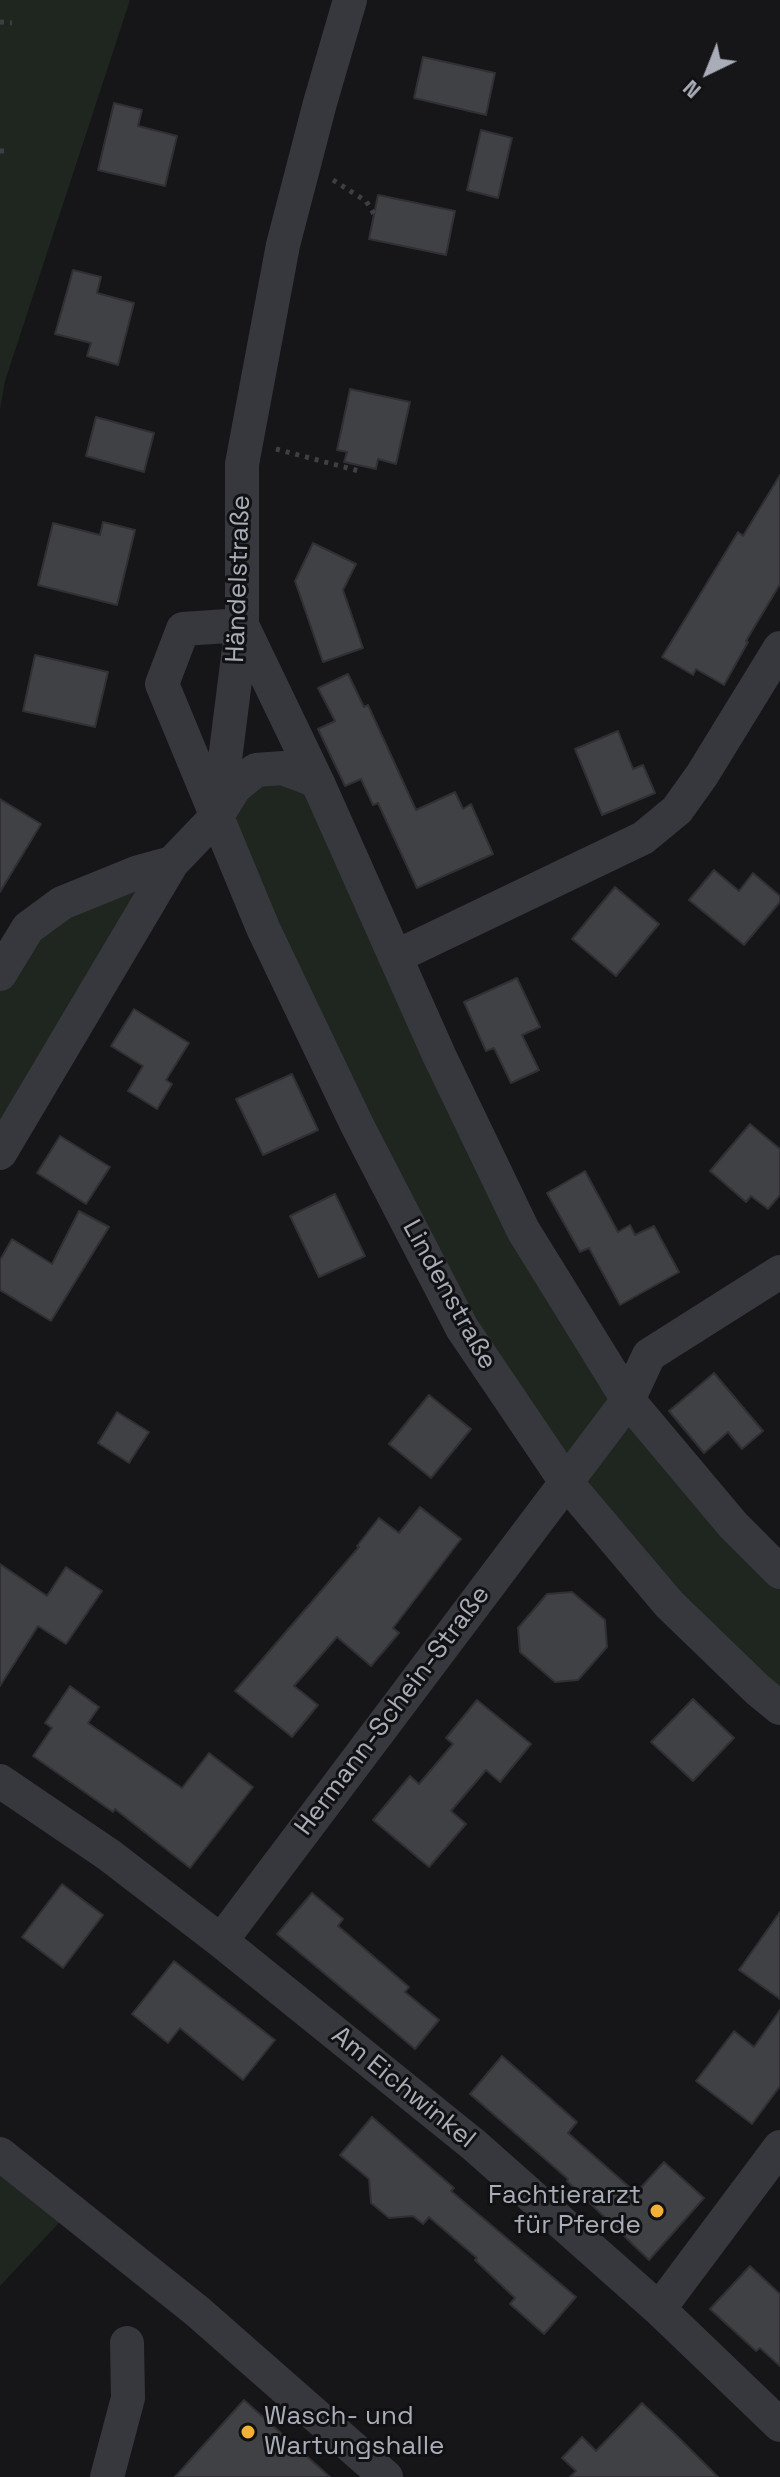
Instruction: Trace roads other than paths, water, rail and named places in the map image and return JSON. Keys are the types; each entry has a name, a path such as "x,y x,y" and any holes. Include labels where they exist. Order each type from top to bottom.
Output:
{"street":[{"name":"Händelstraße","path":"218,815 242,625 242,464 283,245 350,0"},
{"path":"242,625 317,781 439,1055 523,1230 628,1400 733,1525 780,1572"},
{"name":"Lindenstraße","path":"242,625 183,629 162,684 263,928 357,1125 462,1328 566,1482 669,1604 780,1708"},
{"path":"395,957 643,838 677,810 780,648"},
{"path":"0,1153 172,863 218,815 235,787 256,770 283,768 317,781"},
{"path":"0,974 28,928 62,903 136,873 172,863"},
{"name":"Hermann-Schein-Straße","path":"221,1941 628,1400 649,1355 780,1272"},
{"name":"Am Eichwinkel","path":"0,1781 109,1855 221,1941 474,2145 659,2309 780,2425"},
{"path":"659,2309 780,2147"},
{"path":"0,2154 197,2311 386,2477"},
{"path":"107,2477 128,2398 127,2343"}],"place":[{"name":"Fachtierarzt für Pferde","path":"657,2211"},
{"name":"Wasch- und Wartungshalle","path":"248,2432"}]}
